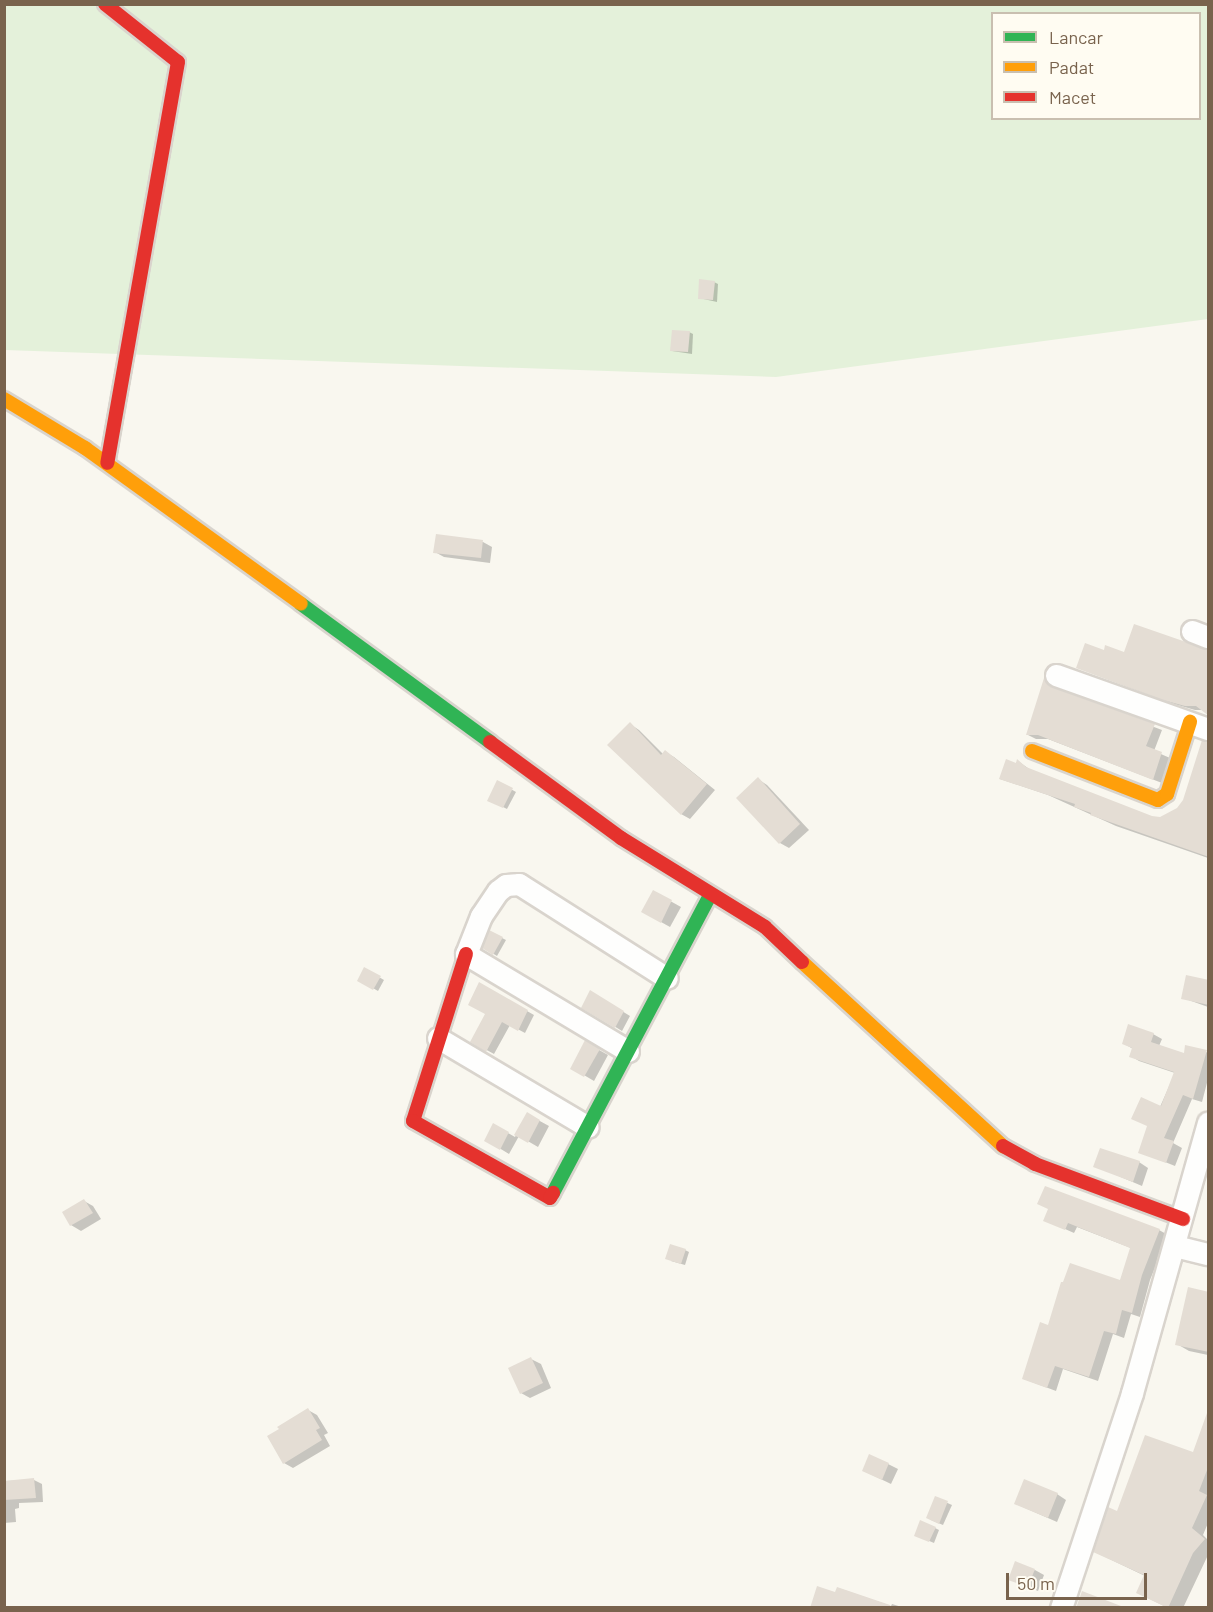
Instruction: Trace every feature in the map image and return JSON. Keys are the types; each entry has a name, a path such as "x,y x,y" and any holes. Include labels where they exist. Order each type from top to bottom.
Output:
{"street":[{"path":"105,4 178,62 107,463"},
{"path":"4,399 107,463 586,814 714,897 765,927 998,1143 1035,1164 1183,1219"},
{"path":"1032,751 1158,800 1167,794 1199,725 1056,675"},
{"path":"667,978 519,884 506,885 490,900 466,954 413,1121 550,1198 667,978 714,897"},
{"path":"466,954 628,1051"},
{"path":"438,1038 588,1127"},
{"path":"1061,1608 1132,1393 1209,1122"},
{"path":"1175,1246 1209,1254"}],"green space":[{"path":"5,5 1208,5 1208,319 776,377 5,350"}],"building":[{"path":"699,279 715,281 713,300 698,299"},
{"path":"672,330 690,331 688,352 670,351"},
{"path":"436,534 483,540 481,558 433,553"},
{"path":"1134,624 1209,650 1209,716 1196,706 1185,706 1163,700 1076,668 1085,643 1104,650 1105,645 1124,652"},
{"path":"1044,678 1052,687 1155,724 1146,746 1162,752 1153,780 1038,735 1026,735"},
{"path":"630,722 661,755 665,750 707,784 681,815 607,745"},
{"path":"1202,740 1209,741 1209,857 1090,815 1091,813 1074,807 1075,804 999,779 1006,759 1016,763 1017,759 1026,767 1152,816 1160,817 1177,808 1183,800"},
{"path":"758,777 800,824 779,844 736,798"},
{"path":"497,780 513,788 503,808 487,801"},
{"path":"653,890 672,900 661,923 641,912"},
{"path":"489,930 503,937 493,955 482,948"},
{"path":"364,967 381,976 373,990 357,981"},
{"path":"1186,975 1209,980 1209,1005 1181,999"},
{"path":"479,982 528,1010 518,1031 502,1022 486,1052 470,1042 485,1014 468,1005"},
{"path":"590,990 624,1011 615,1028 581,1008"},
{"path":"1128,1024 1154,1033 1151,1042 1184,1053 1185,1045 1207,1050 1193,1099 1183,1095 1164,1138 1174,1141 1166,1163 1138,1153 1147,1126 1131,1119 1141,1097 1161,1106 1174,1072 1129,1057 1132,1048 1122,1044"},
{"path":"585,1040 600,1049 584,1077 570,1069"},
{"path":"527,1112 540,1120 528,1143 514,1135"},
{"path":"493,1123 509,1132 500,1150 484,1141"},
{"path":"1100,1148 1140,1161 1133,1182 1093,1167"},
{"path":"1045,1186 1160,1229 1142,1275 1132,1313 1122,1310 1116,1334 1104,1331 1089,1377 1055,1366 1047,1388 1022,1379 1040,1322 1048,1325 1061,1282 1063,1282 1070,1263 1120,1280 1130,1248 1068,1223 1065,1230 1043,1221 1048,1209 1037,1204"},
{"path":"84,1199 93,1213 70,1226 62,1212"},
{"path":"670,1244 686,1249 681,1264 665,1259"},
{"path":"1188,1287 1209,1292 1209,1352 1175,1345"},
{"path":"531,1357 543,1383 520,1394 508,1368"},
{"path":"308,1408 320,1428 316,1430 322,1440 283,1464 267,1436"},
{"path":"1207,1413 1209,1465 1199,1491 1207,1495 1192,1528 1205,1539 1193,1553 1168,1608 1136,1593 1144,1575 1093,1552 1108,1507 1117,1511 1145,1435 1193,1452"},
{"path":"869,1454 889,1463 882,1480 862,1471"},
{"path":"34,1478 36,1498 4,1500 4,1481"},
{"path":"1024,1479 1058,1493 1048,1518 1014,1504"},
{"path":"935,1496 948,1501 939,1524 926,1518"},
{"path":"920,1520 936,1527 929,1542 914,1536"},
{"path":"1015,1561 1035,1569 1028,1587 1008,1580"},
{"path":"817,1586 835,1592 837,1587 890,1605 890,1608 810,1608"},
{"path":"1082,1591 1121,1606 1121,1608 1076,1608"}],"traffic: fast":[{"path":"301,604 490,742"},
{"path":"553,1193 710,895"}],"traffic: slow":[{"path":"4,399 85,448 301,604"},
{"path":"1032,751 1158,800 1167,794 1190,722"},
{"path":"802,962 1003,1146"}],"traffic: jam":[{"path":"105,4 178,62 107,463"},
{"path":"490,742 621,838 765,927 802,962"},
{"path":"466,954 413,1121 550,1198 553,1193"},
{"path":"1003,1146 1035,1164 1183,1219"}]}
